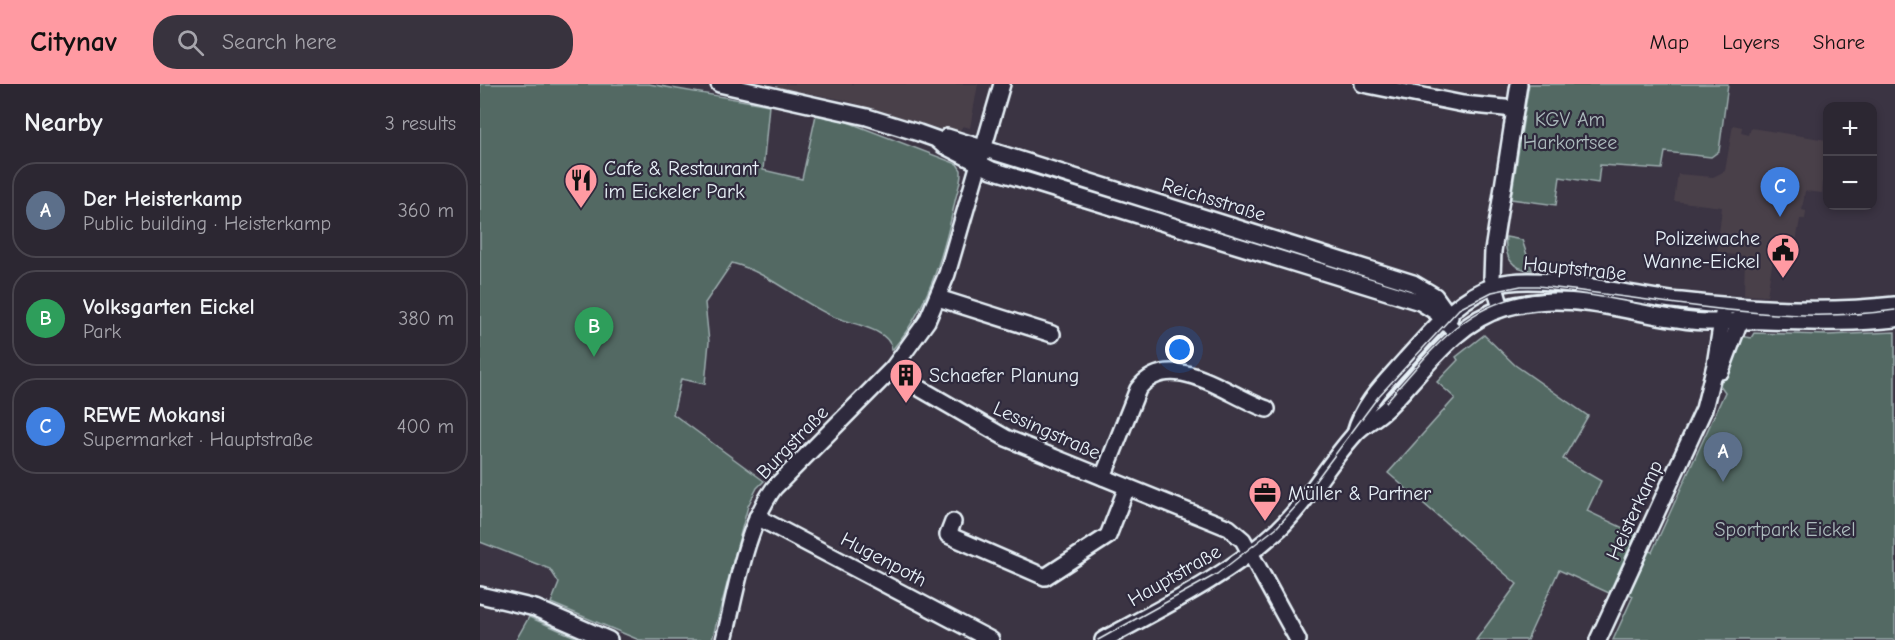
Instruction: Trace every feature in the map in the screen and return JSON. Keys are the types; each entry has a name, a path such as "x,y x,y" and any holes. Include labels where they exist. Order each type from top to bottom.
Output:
{"street":[{"name":"Reichsstraße","path":"718,84 867,117 936,139 946,137 980,155 1413,283 1429,291 1459,333"},
{"name":"Burgstraße","path":"724,640 758,517 774,488 893,368 918,336 938,298 1002,84"},
{"path":"1363,84 1462,104 1515,109"},
{"path":"1504,308 1497,239 1519,84"},
{"name":"Hauptstraße","path":"1103,640 1218,576 1251,553 1294,513 1355,433 1363,411 1379,389 1445,316 1472,296 1500,284 1545,282 1670,300 1745,306 1825,308 1895,305"},
{"path":"938,298 1052,334"},
{"name":"Hauptstraße","path":"1355,433 1376,419 1459,333 1504,308 1571,300 1686,320 1721,323 1764,321 1831,324 1895,319"},
{"name":"Heisterkamp","path":"1708,398 1724,304"},
{"name":"Heisterkamp","path":"1598,640 1716,384 1745,306"},
{"name":"Lessingstraße","path":"893,368 909,382 1006,438 1221,523 1235,532 1251,553 1298,640"},
{"path":"1103,477 1138,389 1145,380 1158,371 1175,371 1195,377 1246,402 1267,409"},
{"path":"953,522 948,535 1045,577 1108,536 1127,487"},
{"name":"Hugenpoth","path":"758,517 991,640"},
{"path":"480,595 535,608 609,640"}],"shaded area":[{"path":"778,84 978,84 970,128 963,126 957,134 844,100 777,87"},
{"path":"1733,125 1742,127 1741,133 1749,135 1751,128 1823,139 1822,193 1805,191 1802,210 1806,211 1805,219 1800,219 1795,248 1775,245 1767,296 1744,295 1745,256 1717,253 1722,207 1674,201 1678,174 1713,177 1725,171"}],"green space":[{"path":"480,84 649,84 769,105 763,170 802,179 816,115 845,121 957,164 961,170 950,225 932,282 915,318 892,350 890,343 877,332 821,311 772,281 732,263 705,303 709,342 705,384 681,379 673,414 764,481 757,488 748,506 712,640 639,640 551,603 559,583 550,569 480,542"},
{"name":"KGV Am Harkortsee","path":"1529,84 1728,84 1719,151 1711,157 1665,152 1662,169 1600,165 1598,183 1560,177 1556,205 1511,199"},
{"path":"999,159 1384,277 1433,299 996,168"},
{"path":"1506,237 1522,240 1532,270 1514,265 1506,251"},
{"name":"Sportpark Eickel","path":"1895,332 1895,640 1613,640 1633,596 1625,592 1644,549 1652,552 1725,392 1720,385 1740,336 1751,338 1754,333 1828,335"},
{"path":"1484,335 1515,365 1588,416 1563,459 1601,481 1587,511 1636,534 1609,593 1559,570 1527,640 1476,640 1517,584 1388,473 1455,398 1437,382 1458,360 1456,357"},
{"path":"529,617 582,640 516,640"}],"tram line":[{"path":"1098,640 1217,574 1277,527 1299,503 1378,397 1459,309 1492,292 1521,286 1538,286 1761,313 1806,315 1895,310"},
{"path":"1386,402 1437,345 1473,315 1518,297 1546,293"}],"place":[{"name":"Cafe & Restaurant im Eickeler Park","path":"581,209"},
{"name":"REWE Mokansi","path":"1780,217"},
{"name":"Polizeiwache Wanne-Eickel","path":"1783,279"},
{"name":"Volksgarten Eickel","path":"594,357"},
{"name":"Schaefer Planung","path":"906,404"},
{"name":"Der Heisterkamp","path":"1723,482"},
{"name":"Müller & Partner","path":"1265,522"}]}
